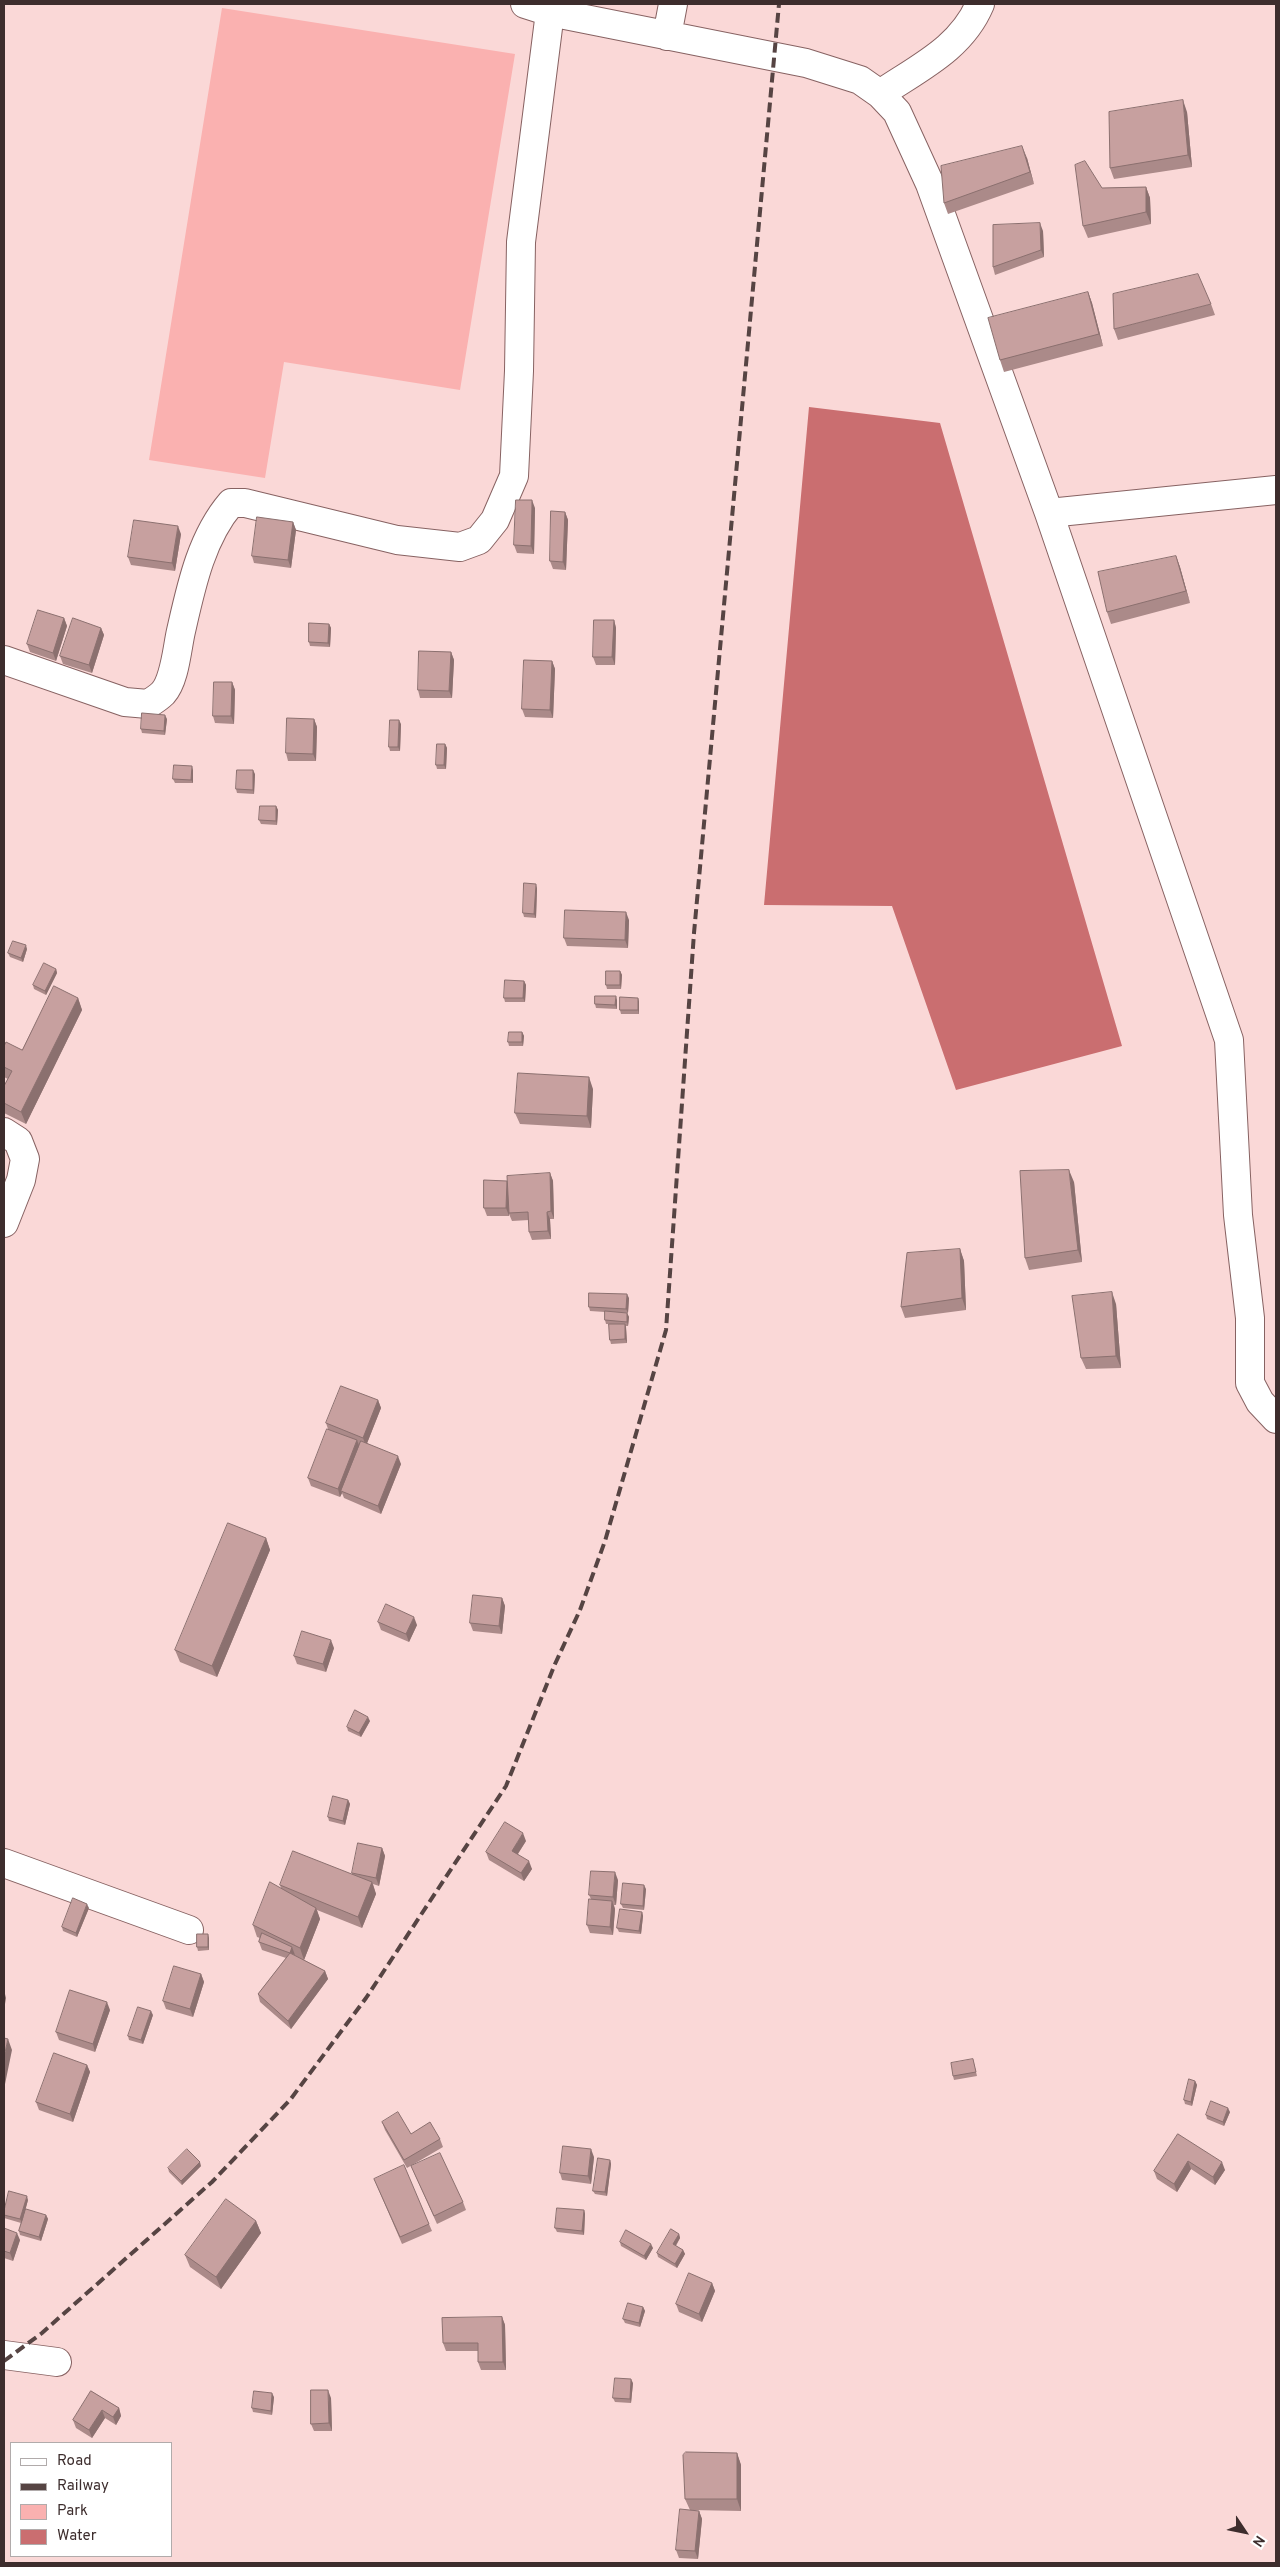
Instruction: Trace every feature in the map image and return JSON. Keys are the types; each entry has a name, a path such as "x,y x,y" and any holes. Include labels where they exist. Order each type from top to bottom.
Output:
{"street":[{"path":"667,36 673,4"},
{"path":"880,94 953,44 968,27 980,4"},
{"path":"4,660 125,702 148,704 164,692 174,668 181,630 205,544 221,514 231,503 245,503 397,540 460,547 479,540 495,520 514,476 520,371 521,242 538,8 806,63 860,80 880,94 897,112 930,184 1049,513 1228,1040 1238,1215 1250,1318 1250,1383 1260,1402 1276,1419"},
{"path":"1049,513 1276,490"},
{"path":"4,1132 18,1141 24,1159 21,1180 4,1223"},
{"path":"4,1862 189,1930"},
{"path":"4,2355 57,2362"}],"green space":[{"path":"222,8 515,54 460,390 284,362 265,478 149,460"}],"water":[{"path":"809,407 940,423 1122,1046 956,1090 892,906 764,905"}],"building":[{"path":"1183,100 1188,155 1110,168 1109,112"},
{"path":"1022,146 1030,172 944,203 941,166"},
{"path":"1085,161 1102,188 1146,187 1146,212 1083,226 1075,165"},
{"path":"1040,223 1041,250 993,267 993,225"},
{"path":"1198,274 1211,304 1114,329 1113,294"},
{"path":"1088,292 1099,334 1000,360 988,318"},
{"path":"516,500 532,500 531,546 514,545"},
{"path":"551,511 565,512 563,562 550,561"},
{"path":"257,517 293,522 288,560 252,556"},
{"path":"134,520 178,526 172,563 128,557"},
{"path":"1176,556 1186,591 1107,612 1098,572"},
{"path":"38,610 64,618 53,653 27,644"},
{"path":"73,618 101,628 89,665 60,656"},
{"path":"594,620 614,620 612,657 593,657"},
{"path":"309,623 329,624 328,643 309,642"},
{"path":"419,651 451,652 449,691 418,690"},
{"path":"524,660 552,661 550,710 522,709"},
{"path":"214,682 232,682 231,716 213,716"},
{"path":"142,713 165,715 164,731 141,729"},
{"path":"287,718 314,719 313,754 286,753"},
{"path":"390,720 399,720 398,747 389,747"},
{"path":"437,744 445,744 444,765 436,765"},
{"path":"174,765 192,766 191,780 173,779"},
{"path":"237,770 253,770 253,790 236,789"},
{"path":"260,806 276,806 276,821 259,820"},
{"path":"524,883 536,884 534,914 523,913"},
{"path":"565,910 626,912 625,940 564,938"},
{"path":"13,941 26,945 21,958 8,953"},
{"path":"44,963 56,969 45,991 33,985"},
{"path":"606,971 620,971 620,985 606,985"},
{"path":"505,980 524,981 523,998 504,998"},
{"path":"54,986 78,998 21,1112 4,1103 4,1086 12,1071 4,1067 4,1046 6,1042 22,1050"},
{"path":"595,996 616,996 615,1005 595,1004"},
{"path":"620,997 638,998 638,1010 620,1010"},
{"path":"509,1032 522,1032 522,1042 508,1042"},
{"path":"518,1073 589,1077 587,1116 515,1113"},
{"path":"1069,1170 1078,1250 1025,1258 1020,1171"},
{"path":"550,1173 551,1211 547,1212 548,1231 529,1232 528,1212 509,1213 507,1176"},
{"path":"484,1180 507,1181 506,1208 484,1208"},
{"path":"960,1249 962,1298 901,1307 907,1253"},
{"path":"1112,1292 1116,1356 1081,1358 1072,1296"},
{"path":"589,1293 627,1294 626,1309 589,1307"},
{"path":"605,1311 627,1313 627,1322 605,1320"},
{"path":"609,1324 625,1324 625,1339 610,1340"},
{"path":"341,1386 378,1400 363,1438 326,1423"},
{"path":"327,1429 357,1440 338,1489 308,1478"},
{"path":"361,1441 398,1456 378,1506 341,1491"},
{"path":"228,1523 266,1538 212,1666 175,1650"},
{"path":"473,1595 502,1598 499,1626 470,1623"},
{"path":"386,1604 414,1617 406,1634 378,1622"},
{"path":"302,1631 331,1640 323,1664 294,1656"},
{"path":"355,1710 368,1717 359,1733 347,1727"},
{"path":"333,1796 348,1800 343,1821 328,1817"},
{"path":"505,1822 523,1833 512,1851 529,1861 521,1873 486,1852"},
{"path":"358,1843 382,1848 376,1878 352,1873"},
{"path":"293,1851 372,1882 358,1917 280,1885"},
{"path":"591,1871 615,1872 613,1897 589,1895"},
{"path":"270,1882 316,1908 300,1948 253,1925"},
{"path":"623,1883 644,1885 643,1906 621,1904"},
{"path":"73,1898 87,1904 76,1933 62,1927"},
{"path":"589,1899 612,1901 610,1927 587,1925"},
{"path":"620,1909 642,1912 639,1931 617,1928"},
{"path":"262,1933 292,1947 290,1953 259,1942"},
{"path":"197,1934 208,1934 208,1947 197,1947"},
{"path":"290,1953 325,1971 288,2021 258,1994"},
{"path":"174,1966 201,1974 190,2009 163,2001"},
{"path":"70,1990 107,2002 93,2044 56,2032"},
{"path":"138,2007 151,2011 141,2040 128,2036"},
{"path":"4,2038 8,2039 4,2057"},
{"path":"54,2053 87,2065 70,2114 36,2102"},
{"path":"973,2059 976,2072 953,2076 951,2063"},
{"path":"1189,2079 1195,2081 1191,2102 1184,2100"},
{"path":"1211,2101 1228,2108 1223,2122 1206,2115"},
{"path":"398,2112 411,2134 430,2122 440,2139 404,2160 382,2122"},
{"path":"1178,2134 1222,2162 1213,2177 1188,2161 1174,2184 1154,2171"},
{"path":"563,2146 591,2149 588,2176 560,2173"},
{"path":"187,2149 200,2162 181,2181 168,2168"},
{"path":"440,2153 463,2202 434,2216 411,2166"},
{"path":"598,2158 610,2160 605,2192 593,2191"},
{"path":"404,2165 429,2224 400,2237 374,2179"},
{"path":"9,2191 27,2196 20,2219 4,2215"},
{"path":"226,2199 256,2221 216,2277 185,2255"},
{"path":"557,2208 584,2210 582,2231 555,2228"},
{"path":"26,2209 46,2215 39,2237 19,2231"},
{"path":"4,2228 17,2233 10,2253 4,2251"},
{"path":"671,2229 679,2234 673,2244 683,2250 675,2264 657,2253"},
{"path":"626,2230 651,2244 644,2256 620,2242"},
{"path":"689,2273 712,2283 699,2314 676,2304"},
{"path":"628,2303 643,2307 639,2323 623,2319"},
{"path":"502,2317 503,2362 478,2362 478,2343 443,2343 442,2318"},
{"path":"615,2378 631,2379 630,2399 613,2398"},
{"path":"311,2390 328,2390 329,2423 311,2424"},
{"path":"91,2391 119,2408 113,2417 102,2410 89,2430 73,2420"},
{"path":"254,2391 272,2393 271,2411 252,2408"},
{"path":"686,2452 737,2453 737,2499 685,2499 683,2455"},
{"path":"680,2509 699,2511 695,2551 676,2550"}],"railway":[{"path":"4,2361 42,2333 212,2182 290,2100 366,1998 506,1786 555,1664 580,1610 605,1541 666,1330 694,933 779,4"}]}
